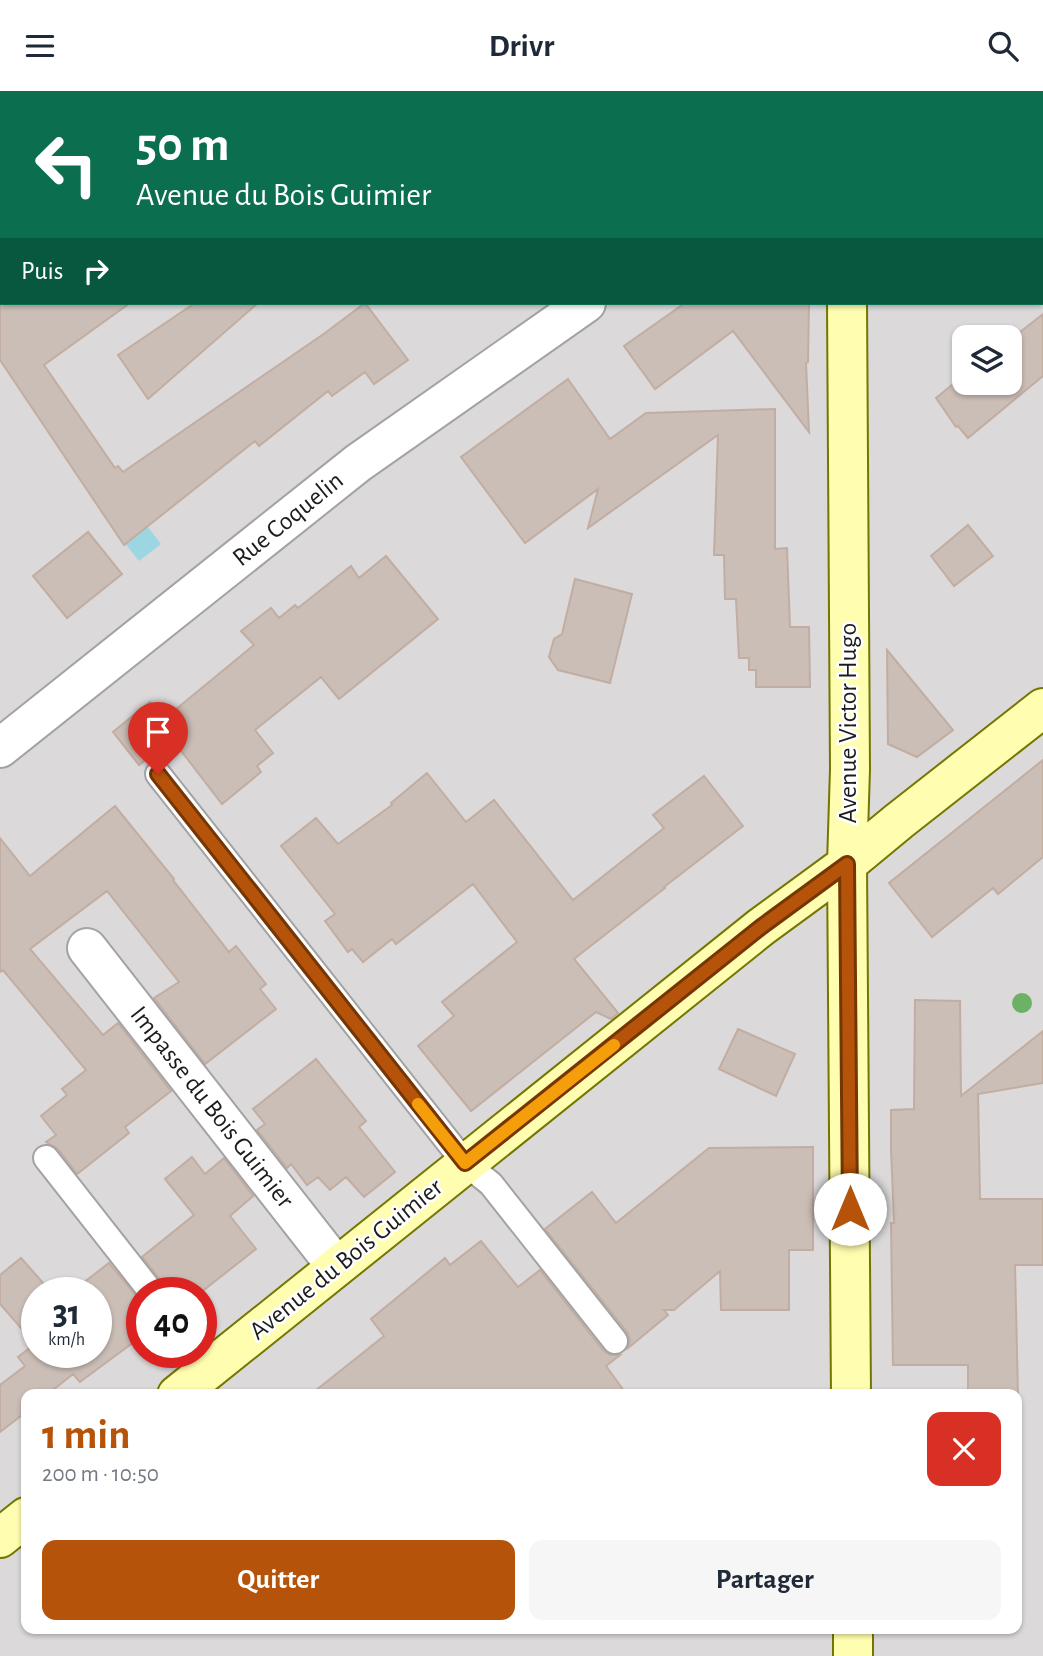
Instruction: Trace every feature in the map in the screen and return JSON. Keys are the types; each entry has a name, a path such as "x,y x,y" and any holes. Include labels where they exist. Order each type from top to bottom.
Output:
{"street":[{"name":"Rue Coquelin","path":"0,748 358,463 583,305"},
{"name":"Avenue Victor Hugo","path":"847,305 851,1389"},
{"name":"Avenue du Bois Guimier","path":"217,1351 336,1266 761,927 847,864 1043,708"},
{"name":"Impasse du Bois Guimier","path":"87,948 336,1266"},
{"name":"Avenue du Bois Guimier","path":"182,1389 199,1368"},
{"path":"0,1538 21,1521"},
{"path":"853,1634 853,1656"}],"lane":[{"path":"158,774 465,1163 491,1184 615,1341"},
{"path":"46,1158 139,1277"}],"shaded area":[{"path":"0,305 1043,305 1043,1656 0,1656"}],"water":[{"path":"123,495 161,544 139,561 101,513"}],"building":[{"path":"0,305 127,305 44,365 115,468 118,466 123,472 362,305 367,305 408,360 374,384 365,372 332,396 328,391 259,446 255,441 124,545 0,360"},
{"path":"192,305 256,305 148,399 118,355"},
{"path":"682,305 809,305 806,363 809,432 733,331 655,389 624,346"},
{"path":"1043,314 1043,376 1022,393 1022,331"},
{"path":"568,379 610,439 646,413 775,409 775,549 787,548 790,627 809,627 810,687 756,687 756,670 749,670 749,658 739,658 736,599 725,599 724,555 714,555 718,435 588,528 598,489 525,543 461,457"},
{"path":"952,385 952,395 1020,395 968,438 956,427 936,398"},
{"path":"968,525 993,556 954,586 931,556"},
{"path":"88,532 122,574 67,618 33,576"},
{"path":"386,556 438,619 339,699 321,677 255,730 273,753 257,766 261,772 222,804 172,739 139,765 113,732 150,702 164,719 254,645 241,631 271,608 279,618 295,605 298,608 351,566 359,578"},
{"path":"575,579 632,594 610,683 558,670 549,657 554,639 562,634"},
{"path":"887,650 953,730 917,757 888,744"},
{"path":"1043,760 1043,857 998,894 993,888 932,937 889,883"},
{"path":"427,773 466,822 494,800 573,900 664,828 653,815 704,776 743,826 574,959 618,1013 611,1019 596,1012 471,1111 418,1046 454,1016 442,1002 517,942 473,884 396,944 392,939 363,962 352,949 348,952 325,921 335,914 281,846 316,818 338,844 392,805 391,803"},
{"path":"115,806 229,952 236,946 266,984 260,989 276,1009 205,1064 154,998 179,982 107,891 30,949 103,1035 118,1023 171,1091 125,1127 129,1133 77,1174 58,1149 46,1142 56,1135 41,1116 67,1095 62,1089 86,1070 3,970 0,972 0,838 30,876"},
{"path":"915,1000 960,1001 961,1096 1043,1031 1043,1083 978,1094 980,1199 1043,1199 1043,1265 1015,1265 1018,1389 968,1389 968,1365 893,1365 891,1223 894,1223 891,1110 914,1109"},
{"path":"738,1029 795,1054 776,1096 719,1069"},
{"path":"316,1059 366,1121 359,1127 395,1172 364,1197 346,1177 330,1190 318,1177 307,1185 291,1164 287,1168 257,1130 265,1124 253,1109"},
{"path":"813,1147 813,1250 789,1250 789,1310 721,1310 720,1271 674,1310 664,1310 668,1315 628,1348 630,1340 627,1332 545,1229 592,1192 616,1223 709,1148"},
{"path":"192,1157 205,1174 224,1158 253,1196 230,1216 256,1249 217,1280 217,1277 158,1277 142,1257 194,1215 165,1179"},
{"path":"481,1241 518,1287 540,1270 603,1350 610,1355 620,1355 606,1366 623,1389 318,1389 384,1336 371,1319 445,1258 450,1265"},
{"path":"21,1258 38,1277 21,1277 21,1328 0,1304 0,1275"},
{"path":"109,1263 126,1284 126,1348 112,1358 112,1277 91,1277"},
{"path":"22,1368 99,1368 80,1382 73,1374 54,1389 21,1389 21,1416 0,1432 0,1385"}],"slow traffic":[{"path":"418,1104 465,1163 614,1045"}],"route":[{"path":"158,774 465,1163 761,927 847,864 850,1209"}]}
